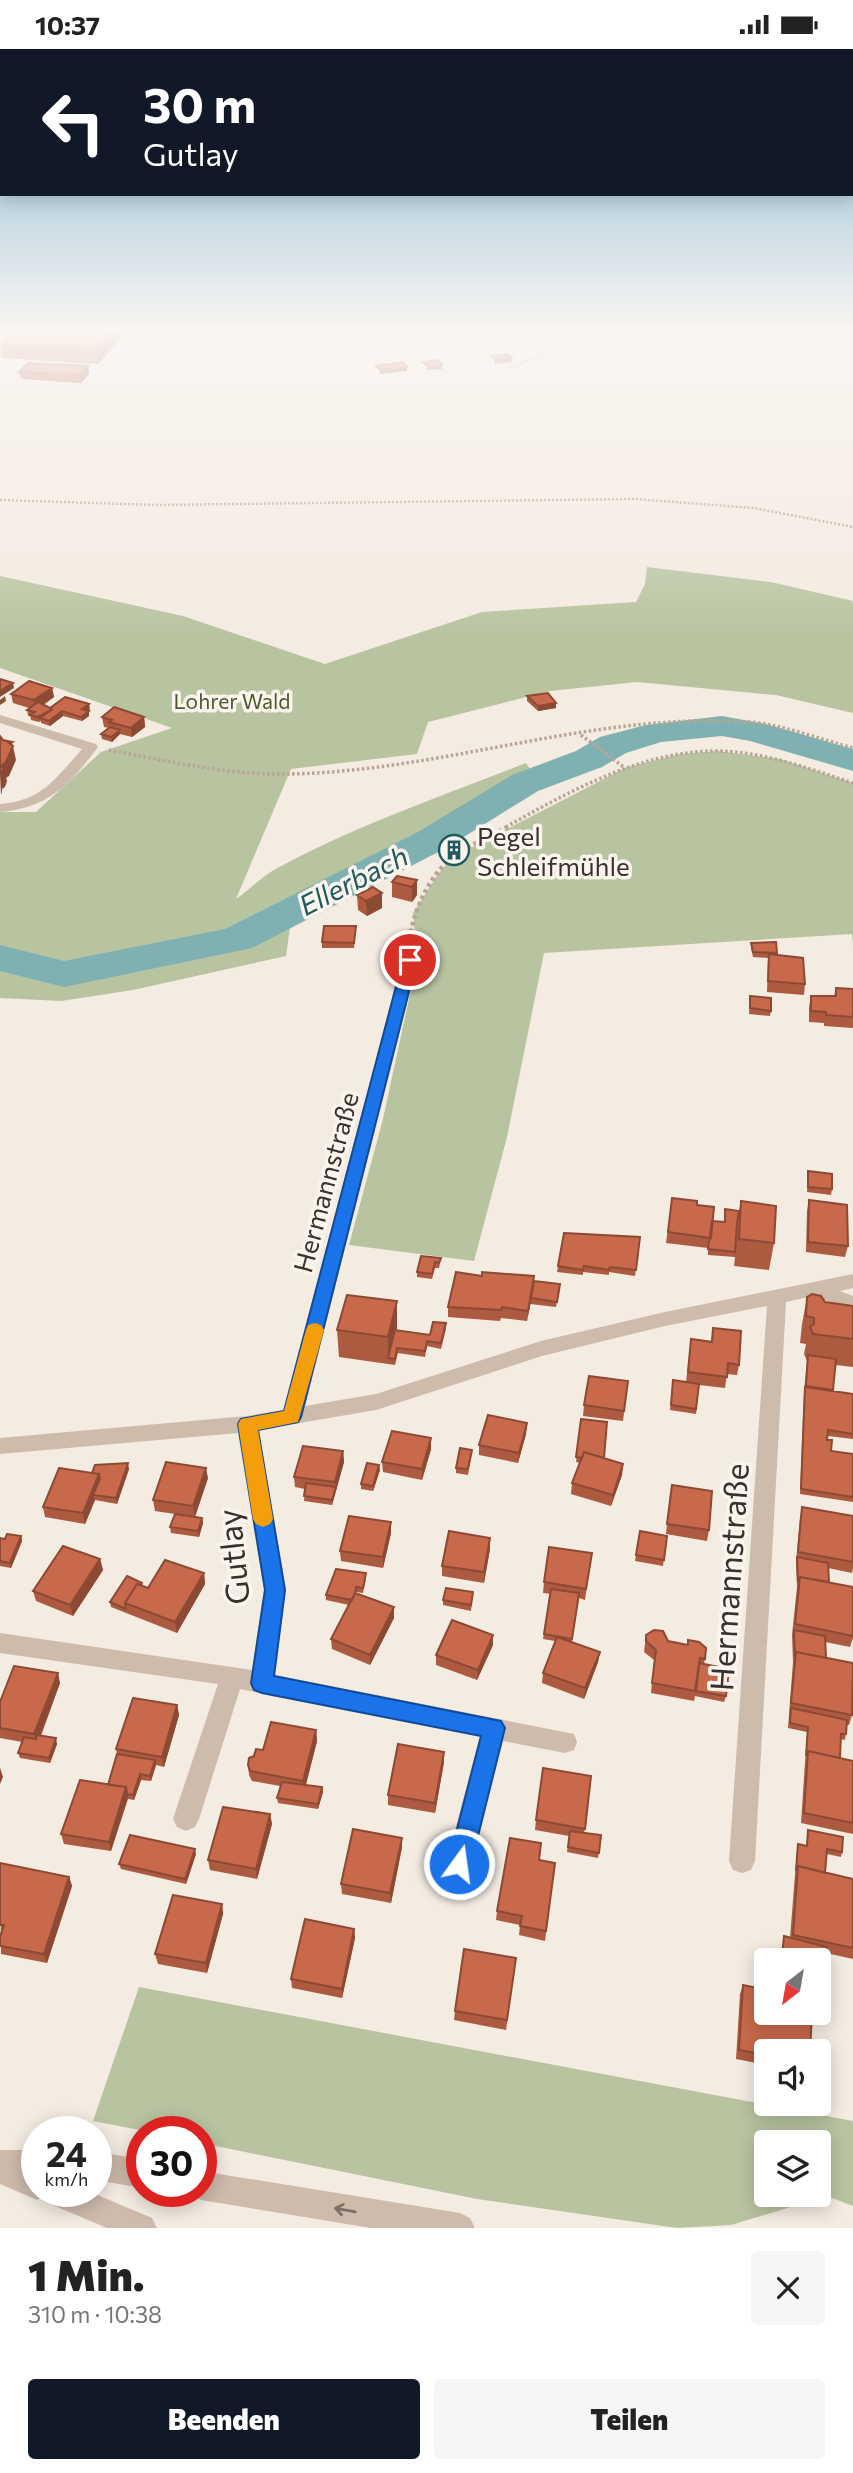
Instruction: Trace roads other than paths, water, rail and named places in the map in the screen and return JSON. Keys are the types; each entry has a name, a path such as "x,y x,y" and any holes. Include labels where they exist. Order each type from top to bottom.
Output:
{"street":[{"path":"0,719 90,747 44,799 18,808 0,808"},
{"name":"Hermannstraße","path":"292,1417 410,960"},
{"path":"0,1447 247,1424 376,1402 541,1349 665,1319 853,1281"},
{"path":"817,1290 853,1303"},
{"name":"Hermannstraße","path":"742,1861 777,1296"},
{"name":"Gutlay","path":"247,1424 275,1590 262,1683"},
{"path":"0,1643 232,1677 565,1742"},
{"path":"186,1819 232,1677"},
{"path":"459,1864 494,1728"},
{"path":"0,2164 21,2164"},
{"path":"0,2171 21,2179"},
{"path":"217,2188 460,2228"},
{"path":"91,2207 142,2228"}],"waterway":[{"name":"Ellerbach","path":"0,958 64,974 237,939 432,840 525,783 589,759 613,745 658,732 722,726 754,731 853,760"}],"place":[{"name":"Pegel Schleifmühle","path":"454,850"}],"park label":[{"name":"Lohrer Wald","path":"232,700"}]}
